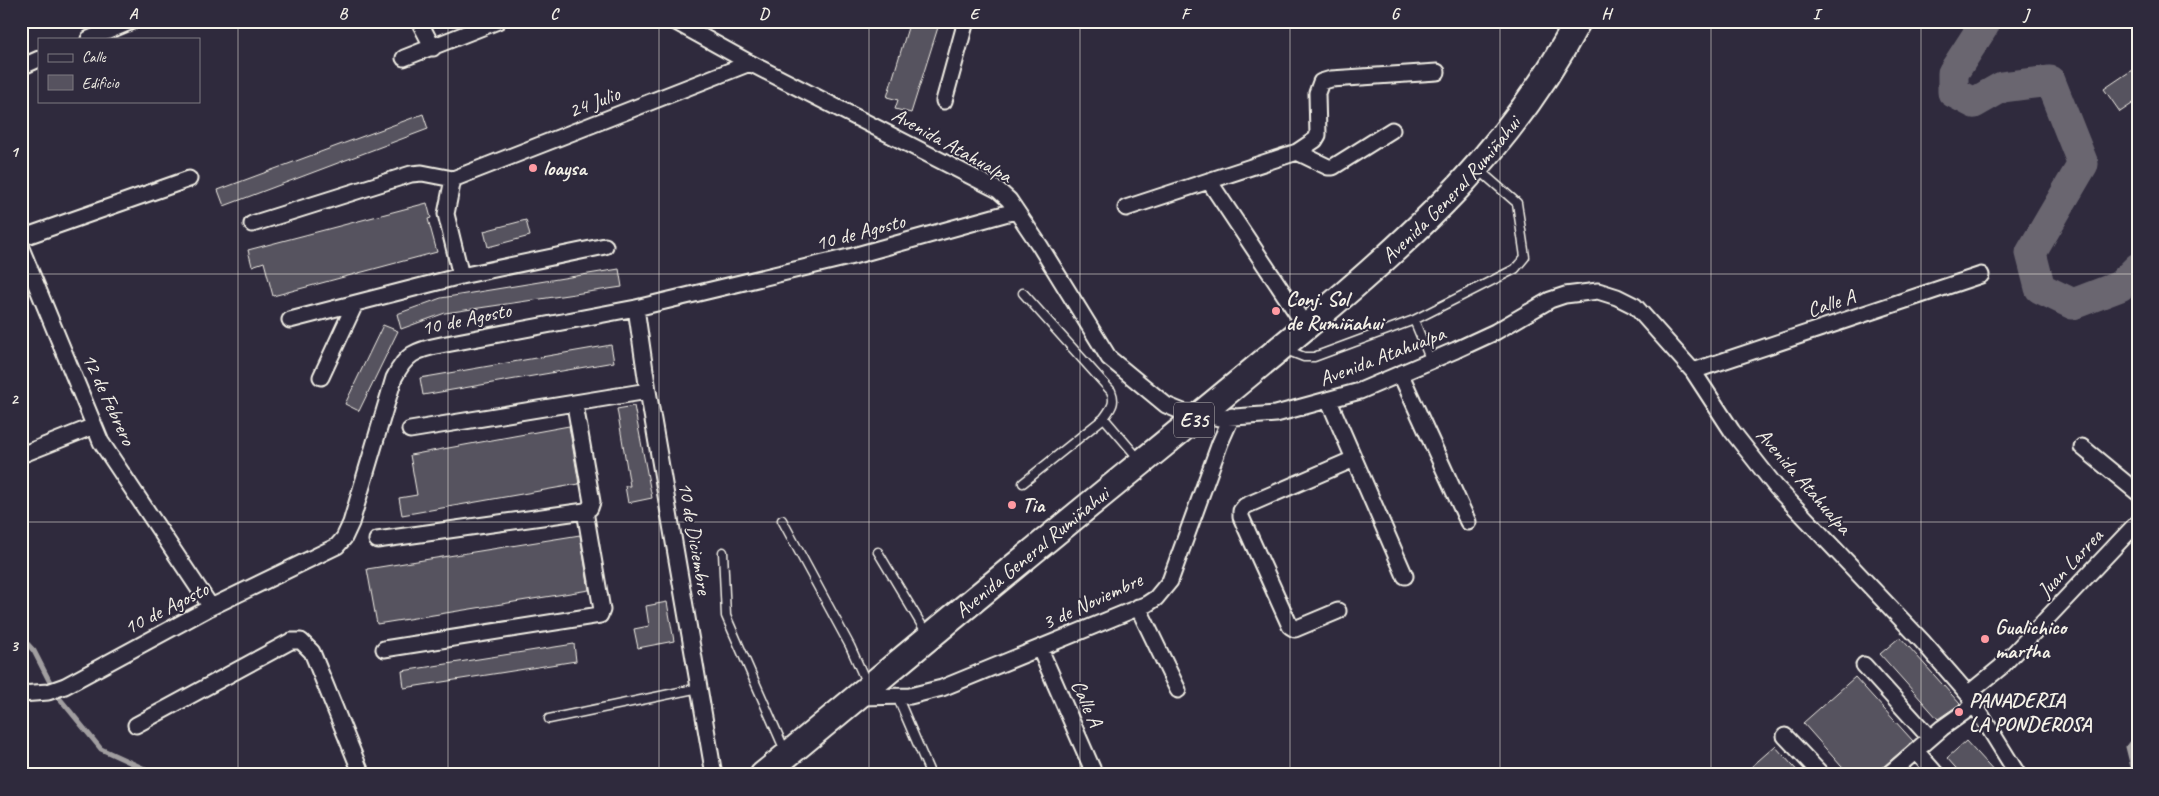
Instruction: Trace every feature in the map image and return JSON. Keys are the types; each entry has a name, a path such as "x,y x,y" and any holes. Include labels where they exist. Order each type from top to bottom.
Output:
{"highway":[{"name":"Avenida General Rumiñahui","path":"763,775 1282,348 1413,234 1476,168 1519,118 1556,63 1578,21"}],"street":[{"path":"91,38 132,21"},
{"path":"419,21 433,48"},
{"path":"404,58 498,21"},
{"name":"Avenida Atahualpa","path":"674,21 750,63 998,190 1008,200 1109,358 1166,405 1183,412 1221,418 1276,414 1328,401 1400,375 1495,332 1550,300 1565,295 1598,291 1617,297 1635,306 1693,371 1732,431 1776,487 1922,641 1970,700 2018,775"},
{"path":"944,101 966,21"},
{"path":"21,67 38,59"},
{"name":"24 Julio","path":"452,179 750,63"},
{"path":"1126,208 1297,152 1315,140 1318,135 1316,93 1321,82 1340,78 1437,72"},
{"path":"1297,152 1328,167 1333,167 1392,130"},
{"path":"252,224 411,174 422,173 452,179 446,214 461,276"},
{"path":"21,238 189,179"},
{"path":"1209,181 1306,327"},
{"name":"10 de Agosto","path":"21,694 57,689 212,607 337,546 344,538 394,378 401,364 410,354 440,344 636,308 853,256 1015,211"},
{"path":"290,320 461,276 605,246"},
{"name":"12 de Febrero","path":"22,253 101,442 212,607"},
{"name":"Calle A","path":"1693,371 1981,275"},
{"path":"321,377 355,304"},
{"name":"10 de Diciembre","path":"636,308 648,391 714,775"},
{"path":"1400,375 1468,522"},
{"path":"410,430 576,405 648,391"},
{"path":"1328,401 1405,576"},
{"path":"377,540 590,508 592,502 576,405"},
{"name":"3 de Noviembre","path":"864,692 897,696 942,688 1040,649 1156,598 1170,582 1220,443 1232,416"},
{"path":"21,455 94,426"},
{"path":"2082,447 2138,493"},
{"path":"1338,611 1302,628 1295,629 1290,626 1241,517 1241,511 1245,506 1354,459"},
{"path":"384,649 600,616 602,610 585,510"},
{"name":"Juan Larrea","path":"1888,775 1970,700 2138,522"},
{"path":"1138,607 1178,690"},
{"path":"136,725 291,641 301,641 312,652 362,775"},
{"name":"Calle A","path":"1040,649 1095,775"},
{"path":"1864,665 1930,738"},
{"path":"1786,736 1822,775"},
{"path":"1916,750 1937,775"}],"lane":[{"path":"1282,348 1304,357 1314,357 1414,320 1515,269 1525,257 1517,203 1476,168"},
{"path":"1023,294 1111,391 1113,406 1104,418 1023,483"},
{"path":"1414,320 1431,361"},
{"path":"1104,418 1142,462"},
{"path":"782,520 850,646 864,692"},
{"path":"723,552 726,616 787,755"},
{"path":"878,552 929,637"},
{"path":"549,720 699,688"},
{"path":"897,696 931,775"}],"building":[{"path":"910,21 940,21 911,113 895,109 898,100 887,97"},
{"path":"2138,66 2138,100 2120,112 2104,89"},
{"path":"423,114 428,129 224,206 218,190"},
{"path":"427,203 431,218 428,219 437,252 273,296 264,262 252,266 248,250"},
{"path":"526,220 530,236 488,247 484,231"},
{"path":"619,269 622,287 445,313 401,329 397,314 441,298"},
{"path":"383,325 398,331 359,411 345,404"},
{"path":"611,345 614,362 423,395 420,378"},
{"path":"634,406 652,498 628,503 625,486 630,486 617,409"},
{"path":"569,426 579,484 402,515 399,498 417,495 410,455"},
{"path":"580,535 589,590 377,624 367,569"},
{"path":"667,602 674,641 638,648 634,629 649,626 646,606"},
{"path":"1900,637 1960,704 1938,719 1880,654"},
{"path":"574,644 576,661 404,688 402,671"},
{"path":"1855,677 1913,741 1882,768 1879,775 1849,775 1803,723"},
{"path":"1966,741 1997,775 1962,775 1947,758"},
{"path":"1775,746 1801,775 1742,775"}],"waterway":[{"path":"1981,21 1984,25 1953,73 1953,92 1974,103 2002,87 2050,81 2083,164 2031,253 2040,288 2073,304 2120,286 2138,268"},
{"path":"21,637 34,651 56,694 101,749 158,775"},
{"path":"2135,775 2128,747 2138,734"}],"place":[{"name":"loaysa","path":"533,168"},
{"name":"Conj. Sol de Rumiñahui","path":"1276,311"},
{"name":"Tia","path":"1012,505"},
{"name":"Gualichico martha","path":"1985,639"},
{"name":"PANADERIA LA PONDEROSA","path":"1959,712"}]}
